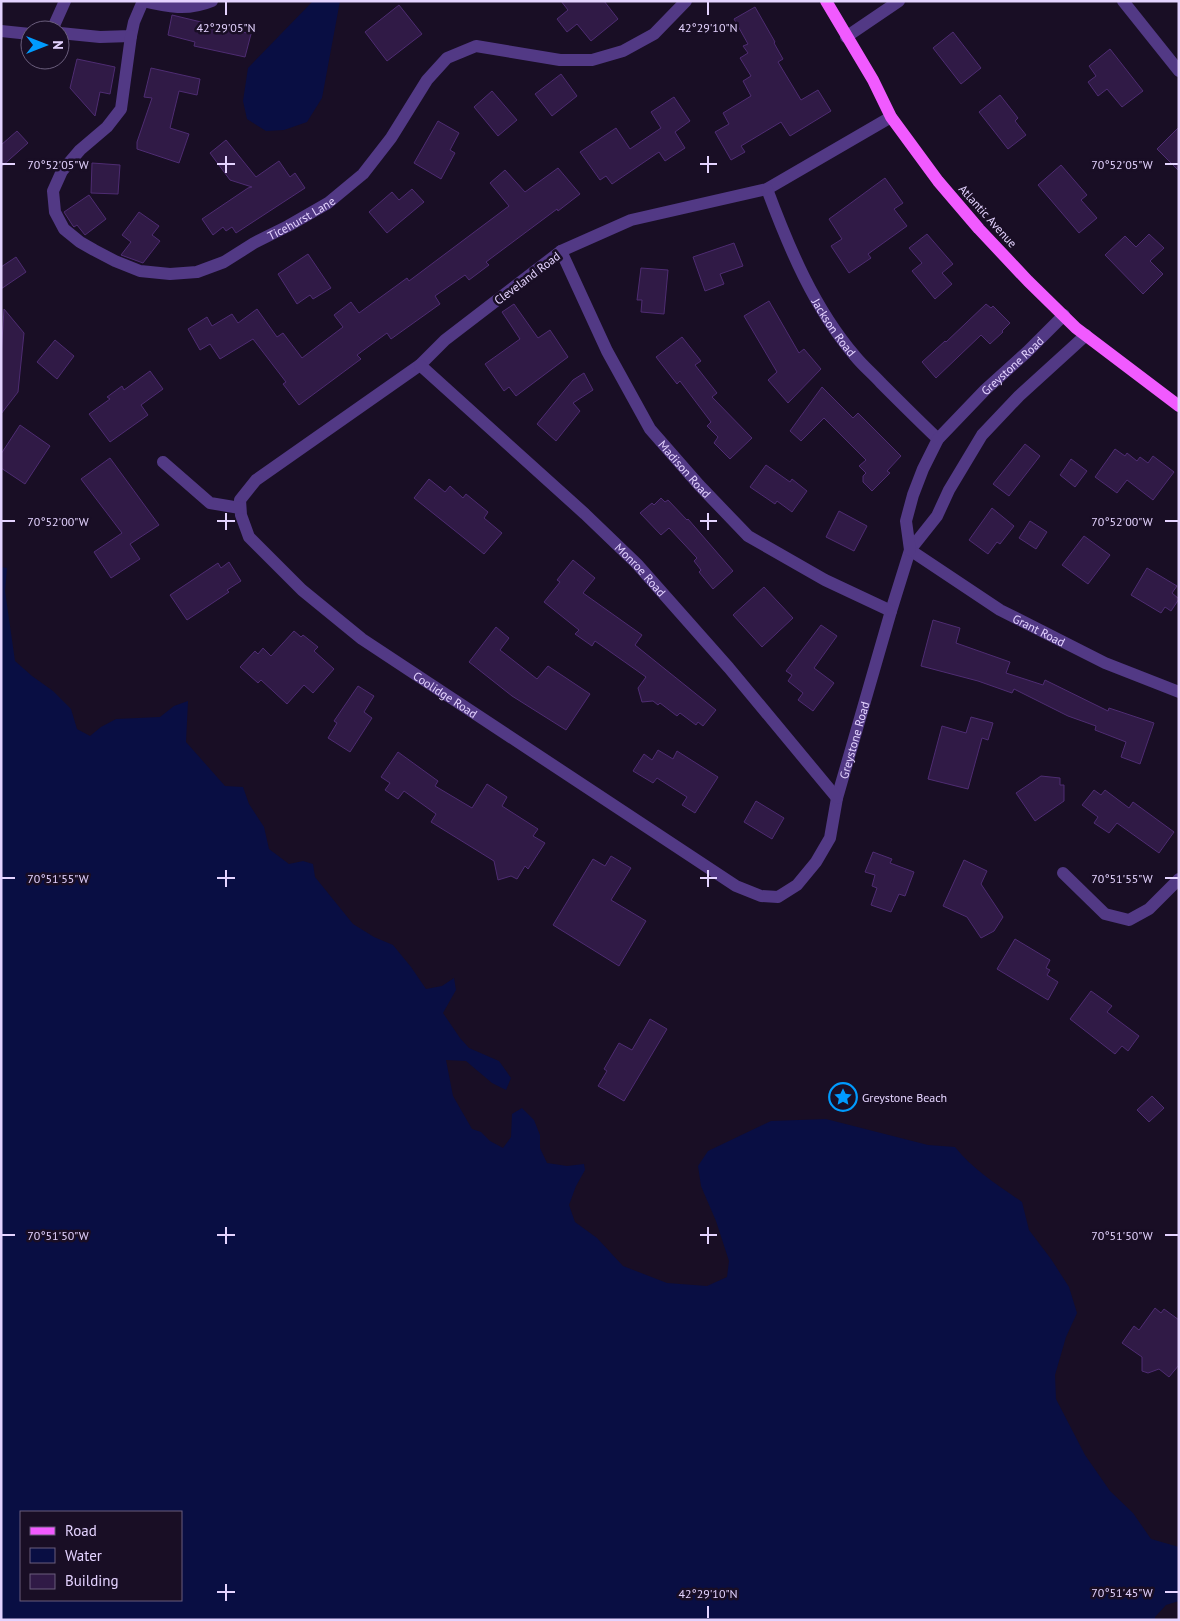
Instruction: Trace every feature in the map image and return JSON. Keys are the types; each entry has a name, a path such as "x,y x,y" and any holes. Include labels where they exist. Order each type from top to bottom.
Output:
{"main road":[{"name":"Atlantic Avenue","path":"826,1 873,80 891,117 938,181 979,229 1028,281 1086,335 1179,406"}],"street":[{"path":"56,20 65,1"},
{"path":"143,1 171,8 202,5 212,1"},
{"name":"Ticehurst Lane","path":"143,1 134,22 131,36 121,109 107,127 80,150 62,171 53,191 55,212 64,229 94,250 140,271 170,274 197,272 224,262 254,243 328,203 363,174 391,138 427,80 448,58 476,46 560,60 592,60 623,51 654,34 686,1"},
{"path":"846,37 899,1"},
{"path":"1123,1 1179,72"},
{"path":"1,32 20,33"},
{"path":"70,34 100,37 131,36"},
{"name":"Cleveland Road","path":"240,508 240,500 256,480 420,365 445,340 561,251 630,220 767,189 891,117"},
{"name":"Jackson Road","path":"767,189 786,240 807,283 831,323 855,356 938,439"},
{"name":"Madison Road","path":"561,251 607,351 650,429 699,485 748,536 825,580 891,611"},
{"name":"Greystone Road","path":"910,550 906,521 923,469 938,439 985,390 1064,315"},
{"name":"Greystone Road","path":"761,896 778,897 796,885 816,862 830,838 837,798 910,550 937,516 949,490 982,435 1019,396 1086,335"},
{"name":"Monroe Road","path":"420,365 585,514 637,564 729,668 837,798"},
{"path":"163,462 210,503 240,508"},
{"name":"Coolidge Road","path":"240,508 249,537 302,590 362,639 736,886 761,896"},
{"name":"Grant Road","path":"910,550 1000,610 1105,663 1179,692"},
{"path":"1063,873 1105,914 1129,920 1149,909 1179,879"}],"water":[{"path":"313,1 340,1 322,98 307,122 284,130 266,131 247,119 243,101 248,68"},
{"path":"1,567 7,568 5,591 15,661 53,691 71,709 77,729 90,736 101,727 116,719 160,717 174,706 188,701 186,742 225,786 243,787 249,804 264,827 269,849 289,864 303,861 313,864 315,877 353,924 374,937 393,945 426,989 442,986 454,978 456,990 443,1013 469,1048 499,1061 511,1078 506,1090 492,1083 466,1061 446,1060 453,1096 472,1129 481,1132 490,1141 503,1148 511,1137 512,1114 522,1108 534,1120 540,1135 540,1148 547,1163 567,1166 584,1164 585,1170 576,1186 569,1205 575,1222 597,1238 623,1266 667,1283 707,1286 727,1277 729,1261 716,1221 701,1186 698,1166 708,1151 771,1121 826,1119 928,1145 955,1147 978,1170 1022,1202 1029,1230 1069,1287 1077,1313 1066,1337 1055,1375 1056,1399 1085,1455 1110,1491 1133,1513 1151,1539 1179,1547 1179,1601 1166,1605 1155,1617 1155,1620 1,1620"}],"building":[{"path":"561,1 604,1 618,19 591,41 577,24 567,32 557,19 568,10"},
{"path":"399,5 422,34 387,61 365,32"},
{"path":"755,7 783,59 778,62 801,100 818,90 831,111 790,136 781,122 741,146 745,152 731,160 715,132 729,124 723,113 751,96 743,81 751,76 740,58 748,53 743,46 748,44 734,19"},
{"path":"172,15 251,34 245,57 194,46 195,42 168,35"},
{"path":"953,32 981,68 961,84 933,48"},
{"path":"1110,49 1143,91 1122,107 1107,89 1098,96 1088,82 1096,76 1089,66"},
{"path":"77,59 115,67 110,94 100,92 95,116 70,88"},
{"path":"151,68 200,79 197,95 179,91 170,128 189,134 179,163 137,149 137,142 152,98 144,97"},
{"path":"561,74 577,96 552,116 535,94"},
{"path":"492,91 517,120 498,136 474,107"},
{"path":"1000,95 1018,118 1015,121 1026,135 1008,149 979,112"},
{"path":"674,97 690,121 675,132 685,148 665,161 659,152 612,184 606,176 600,180 580,152 616,128 630,149 661,128 651,112"},
{"path":"438,121 459,133 450,150 455,153 441,179 414,163"},
{"path":"1179,127 1179,171 1157,149"},
{"path":"17,131 28,143 1,167 1,145"},
{"path":"226,140 256,177 279,161 290,177 295,173 305,188 236,233 232,227 226,231 223,227 213,235 202,219 252,187 230,180 210,153"},
{"path":"92,163 120,165 118,194 91,193"},
{"path":"1061,165 1087,195 1081,200 1097,218 1079,233 1038,185"},
{"path":"558,168 580,194 486,262 489,265 469,280 465,275 435,296 440,304 391,339 387,333 357,355 361,359 299,405 283,384 286,382 253,339 220,359 210,344 200,350 188,329 207,317 212,326 232,314 238,323 257,309 277,337 283,333 302,358 343,327 334,315 351,302 359,313 407,278 409,281 509,206 490,183 505,170 525,192"},
{"path":"885,178 903,203 894,209 907,226 868,254 871,258 849,273 831,246 842,239 829,219"},
{"path":"412,189 424,202 387,233 369,212 392,192 399,200"},
{"path":"89,195 106,219 85,235 77,225 73,226 64,212"},
{"path":"139,212 159,226 152,235 160,241 143,263 121,255 131,242 122,235"},
{"path":"927,234 953,264 942,273 952,284 935,299 912,271 922,263 909,248"},
{"path":"1149,234 1164,248 1150,261 1163,274 1143,294 1105,255 1125,236 1136,247"},
{"path":"734,243 743,266 720,274 724,284 705,291 693,257"},
{"path":"308,254 331,288 313,299 310,295 297,304 278,274"},
{"path":"16,257 26,272 1,289 1,267"},
{"path":"641,268 668,270 664,314 641,312 642,300 637,300"},
{"path":"769,301 799,353 804,349 821,369 788,403 768,380 777,372 744,316"},
{"path":"514,304 538,338 550,330 568,357 516,396 509,387 504,391 485,364 520,339 502,312"},
{"path":"986,304 991,308 993,306 1010,323 990,344 981,335 936,378 922,362"},
{"path":"4,309 24,333 18,392 1,414 1,357"},
{"path":"682,337 701,361 695,365 717,393 712,397 752,438 730,459 714,443 718,437 707,426 711,422 680,381 677,384 656,357"},
{"path":"55,340 74,356 57,379 37,362"},
{"path":"150,371 163,389 141,405 148,415 110,442 89,414 110,399 107,397 122,386 124,390"},
{"path":"584,373 593,390 573,403 580,411 556,441 537,424 573,380"},
{"path":"822,387 853,418 858,413 901,456 887,471 890,473 872,491 863,482 863,476 866,473 859,466 866,460 824,418 801,441 790,431"},
{"path":"20,425 50,446 25,484 1,468 1,454"},
{"path":"1025,444 1040,456 1009,496 993,484"},
{"path":"1115,449 1125,456 1127,453 1137,461 1140,457 1148,463 1153,456 1174,472 1153,500 1127,480 1117,493 1095,477"},
{"path":"110,458 159,525 130,544 140,559 111,578 94,552 122,533 81,479"},
{"path":"1071,459 1087,471 1075,487 1060,475"},
{"path":"766,465 790,482 792,479 807,491 792,512 777,501 775,504 750,487"},
{"path":"429,479 445,492 450,486 463,498 466,494 488,512 484,518 502,533 484,554 414,498"},
{"path":"661,498 665,502 668,500 688,519 733,571 713,589 699,572 701,570 694,561 697,558 669,528 661,535 640,513 652,503 654,505"},
{"path":"992,508 1014,526 1000,544 997,542 988,554 969,540"},
{"path":"839,511 867,526 854,551 826,537"},
{"path":"1030,521 1047,532 1036,549 1019,538"},
{"path":"1084,536 1110,555 1088,584 1062,565"},
{"path":"573,560 595,578 583,593 642,635 635,645 716,710 703,726 698,722 696,725 680,713 677,716 660,703 658,705 653,701 642,702 638,688 646,677 595,641 592,646 575,634 579,630 544,602 560,582 557,580"},
{"path":"229,562 241,581 227,590 229,592 187,620 170,595 218,563 221,568"},
{"path":"1147,568 1177,586 1172,593 1179,599 1171,611 1165,607 1161,613 1131,595"},
{"path":"764,587 793,618 762,647 733,615"},
{"path":"933,620 960,628 956,643 1010,662 1006,673 1043,685 1045,680 1108,711 1109,708 1154,723 1140,764 1121,757 1126,742 1095,730 1096,726 1068,716 1014,689 1012,693 978,681 921,666"},
{"path":"821,625 837,636 814,668 834,683 813,711 798,700 803,693 788,681 792,675 786,671"},
{"path":"496,627 509,638 500,650 537,679 548,666 590,694 566,730 512,696 469,662"},
{"path":"294,631 301,637 303,635 318,647 314,651 334,669 313,693 304,685 287,704 261,680 258,683 240,667 255,651 258,654 263,648 271,656"},
{"path":"358,686 374,696 364,712 372,718 350,752 328,738 337,723 334,721"},
{"path":"971,717 993,723 988,740 982,738 968,789 928,779 942,726 966,733"},
{"path":"658,750 673,759 677,751 718,777 695,813 682,805 687,797 657,778 653,783 633,771 644,754 652,760"},
{"path":"398,752 438,781 435,786 472,808 487,784 507,797 502,806 538,829 533,836 545,843 528,869 525,866 517,879 511,876 498,880 494,861 431,822 436,814 404,791 398,799 385,790 390,783 381,777"},
{"path":"1041,776 1060,778 1060,785 1064,785 1064,801 1035,821 1016,793"},
{"path":"1094,790 1101,795 1105,790 1129,808 1133,802 1174,832 1159,853 1117,823 1109,833 1094,823 1098,817 1082,805"},
{"path":"756,801 784,818 772,839 744,822"},
{"path":"873,852 892,859 890,863 914,872 905,896 899,894 891,912 871,905 877,888 872,886 875,875 865,872"},
{"path":"611,856 631,868 611,900 646,921 619,966 553,925 593,859 605,866"},
{"path":"964,860 987,871 981,884 1003,917 994,931 981,938 967,917 943,906"},
{"path":"1015,939 1050,960 1046,968 1050,970 1047,975 1058,982 1048,1000 997,969"},
{"path":"1091,991 1112,1006 1107,1012 1139,1036 1128,1051 1122,1046 1115,1054 1070,1019"},
{"path":"650,1019 667,1029 624,1101 598,1086 607,1071 604,1069 619,1043 632,1050"},
{"path":"1152,1096 1164,1108 1149,1122 1137,1110"},
{"path":"1155,1308 1161,1313 1164,1309 1179,1320 1179,1365 1169,1377 1159,1369 1148,1373 1142,1371 1142,1357 1122,1343 1134,1326 1139,1330"}],"place":[{"name":"Greystone Beach","path":"843,1097"}]}
